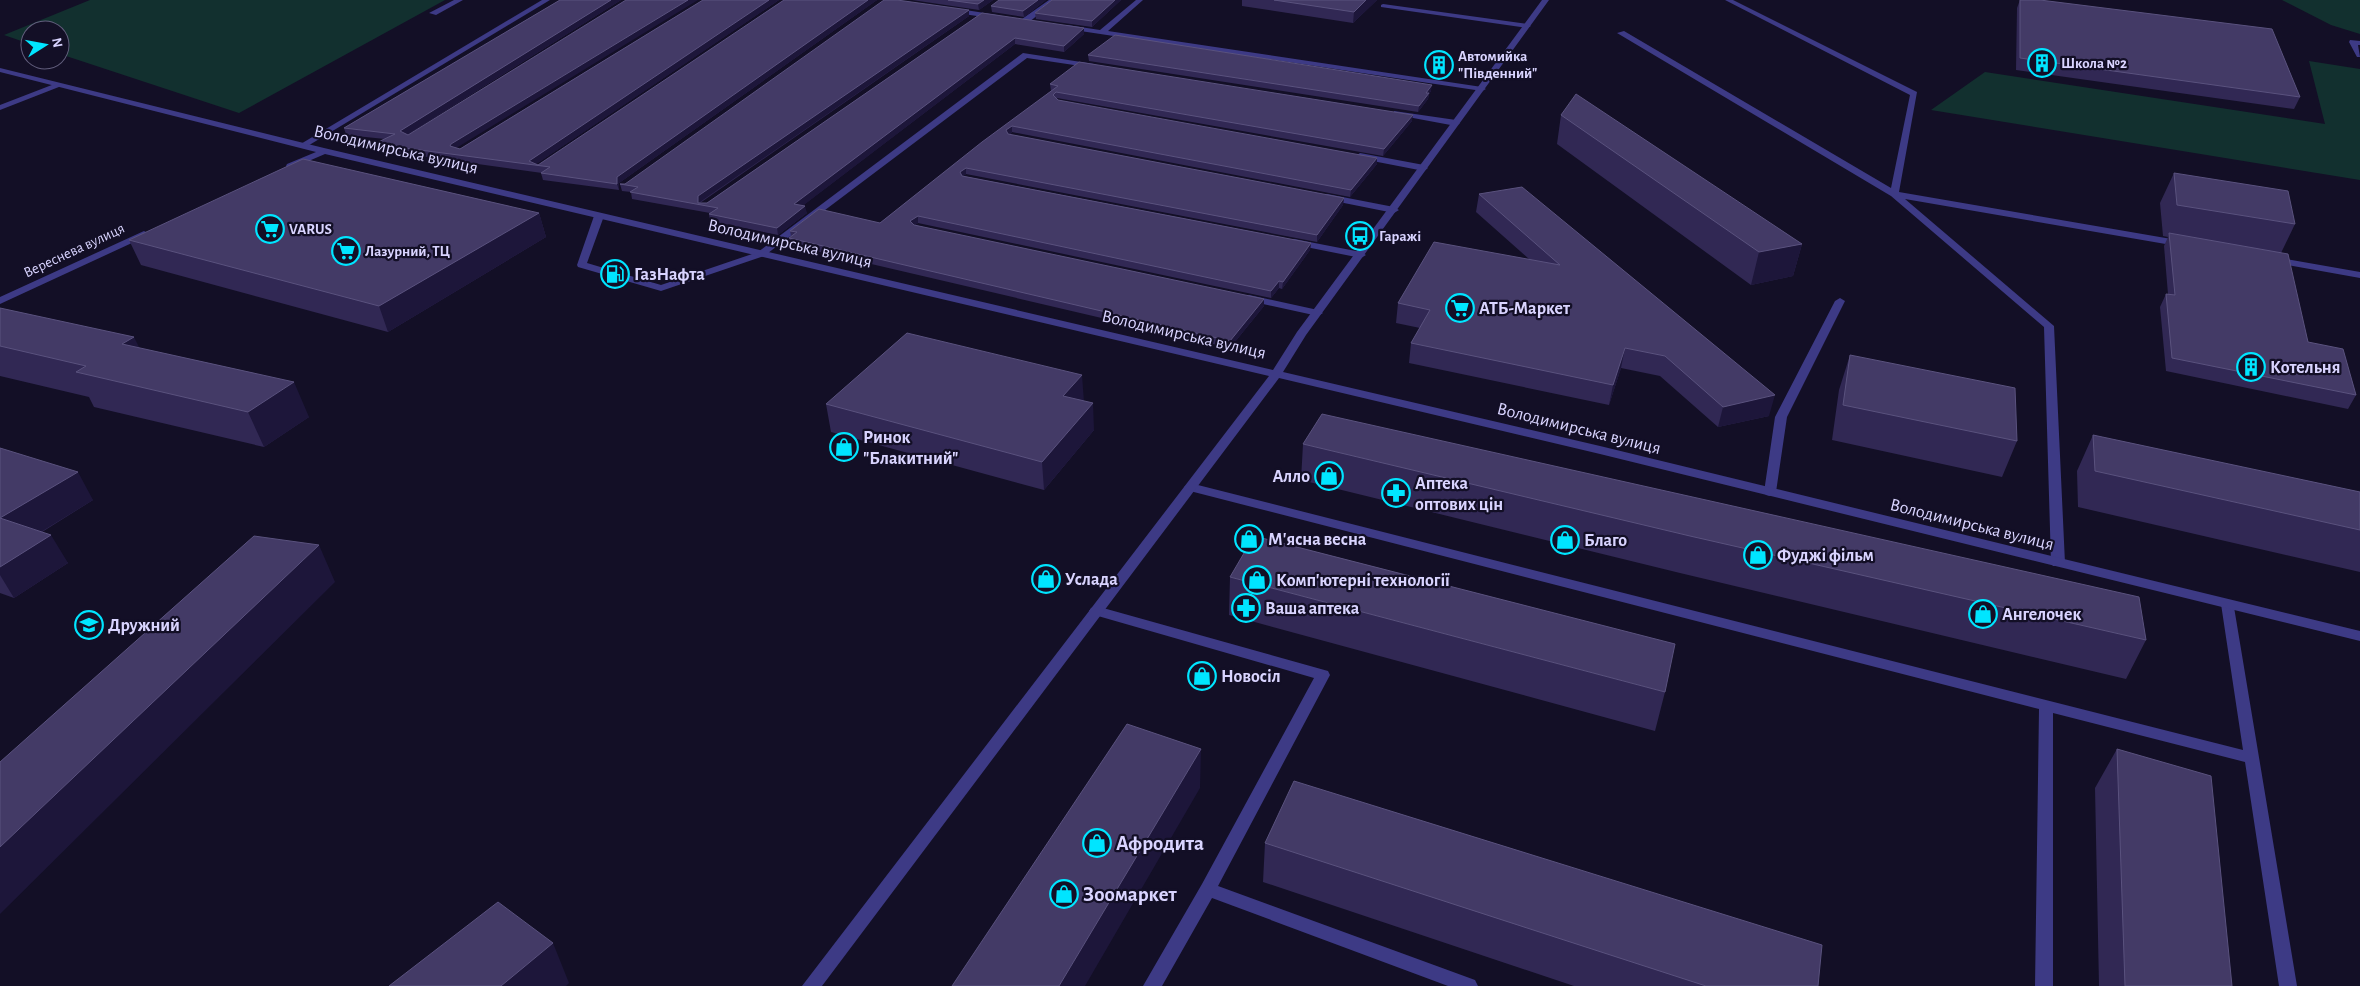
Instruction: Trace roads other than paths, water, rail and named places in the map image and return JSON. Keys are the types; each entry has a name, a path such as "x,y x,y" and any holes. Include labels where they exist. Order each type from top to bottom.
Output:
{"street":[{"path":"433,13 460,0"},
{"path":"303,145 547,0"},
{"path":"1025,21 1053,0"},
{"path":"1102,32 1140,0"},
{"path":"811,986 1276,374 1318,313 1546,0"},
{"path":"1728,0 1914,94 1894,194"},
{"path":"1383,6 1527,26"},
{"path":"947,9 984,12 1008,18"},
{"path":"973,20 984,12"},
{"path":"1016,20 1035,22"},
{"path":"1054,25 1482,89"},
{"path":"1621,33 1894,194 2049,326 2058,563"},
{"path":"2360,43 2352,42 2360,55"},
{"path":"599,216 582,265 662,288 761,254 1026,55 1104,68"},
{"name":"Володимирська вулиця","path":"0,70 324,151 1276,374 2360,636"},
{"path":"0,108 60,85"},
{"path":"1388,112 1456,122"},
{"path":"279,171 324,151"},
{"path":"1347,154 1424,168"},
{"path":"1894,194 2195,246"},
{"path":"1316,195 1394,210"},
{"name":"Вереснева вулиця","path":"0,301 155,229"},
{"path":"1283,240 1361,255"},
{"path":"2263,258 2360,275"},
{"path":"1240,296 1318,313"},
{"path":"1770,492 1781,417 1840,302"},
{"path":"1190,487 2252,758"},
{"path":"2228,604 2288,986"},
{"path":"1096,611 1323,675 1208,889 1152,986"},
{"path":"2044,986 2046,706"},
{"path":"1208,889 1469,986"}],"place":[{"name":"Школа №2","path":"2042,63"},
{"name":"Автомийка \"Південний\"","path":"1439,65"},
{"name":"VARUS","path":"270,229"},
{"name":"Гаражі","path":"1360,236"},
{"name":"Лазурний, ТЦ","path":"346,251"},
{"name":"ГазНафта","path":"615,274"},
{"name":"АТБ-Маркет","path":"1460,308"},
{"name":"Котельня","path":"2251,367"},
{"name":"Ринок \"Блакитний\"","path":"844,447"},
{"name":"Алло","path":"1329,476"},
{"name":"Аптека оптових цін","path":"1396,493"},
{"name":"М'ясна весна","path":"1249,539"},
{"name":"Благо","path":"1565,540"},
{"name":"Фуджі фільм","path":"1758,555"},
{"name":"Услада","path":"1046,579"},
{"name":"Комп'ютерні технології","path":"1257,580"},
{"name":"Ваша аптека","path":"1246,608"},
{"name":"Ангелочек","path":"1983,614"},
{"name":"Дружний","path":"89,625"},
{"name":"Новосіл","path":"1202,676"},
{"name":"Афродита","path":"1097,843"},
{"name":"Зоомаркет","path":"1064,894"}]}
